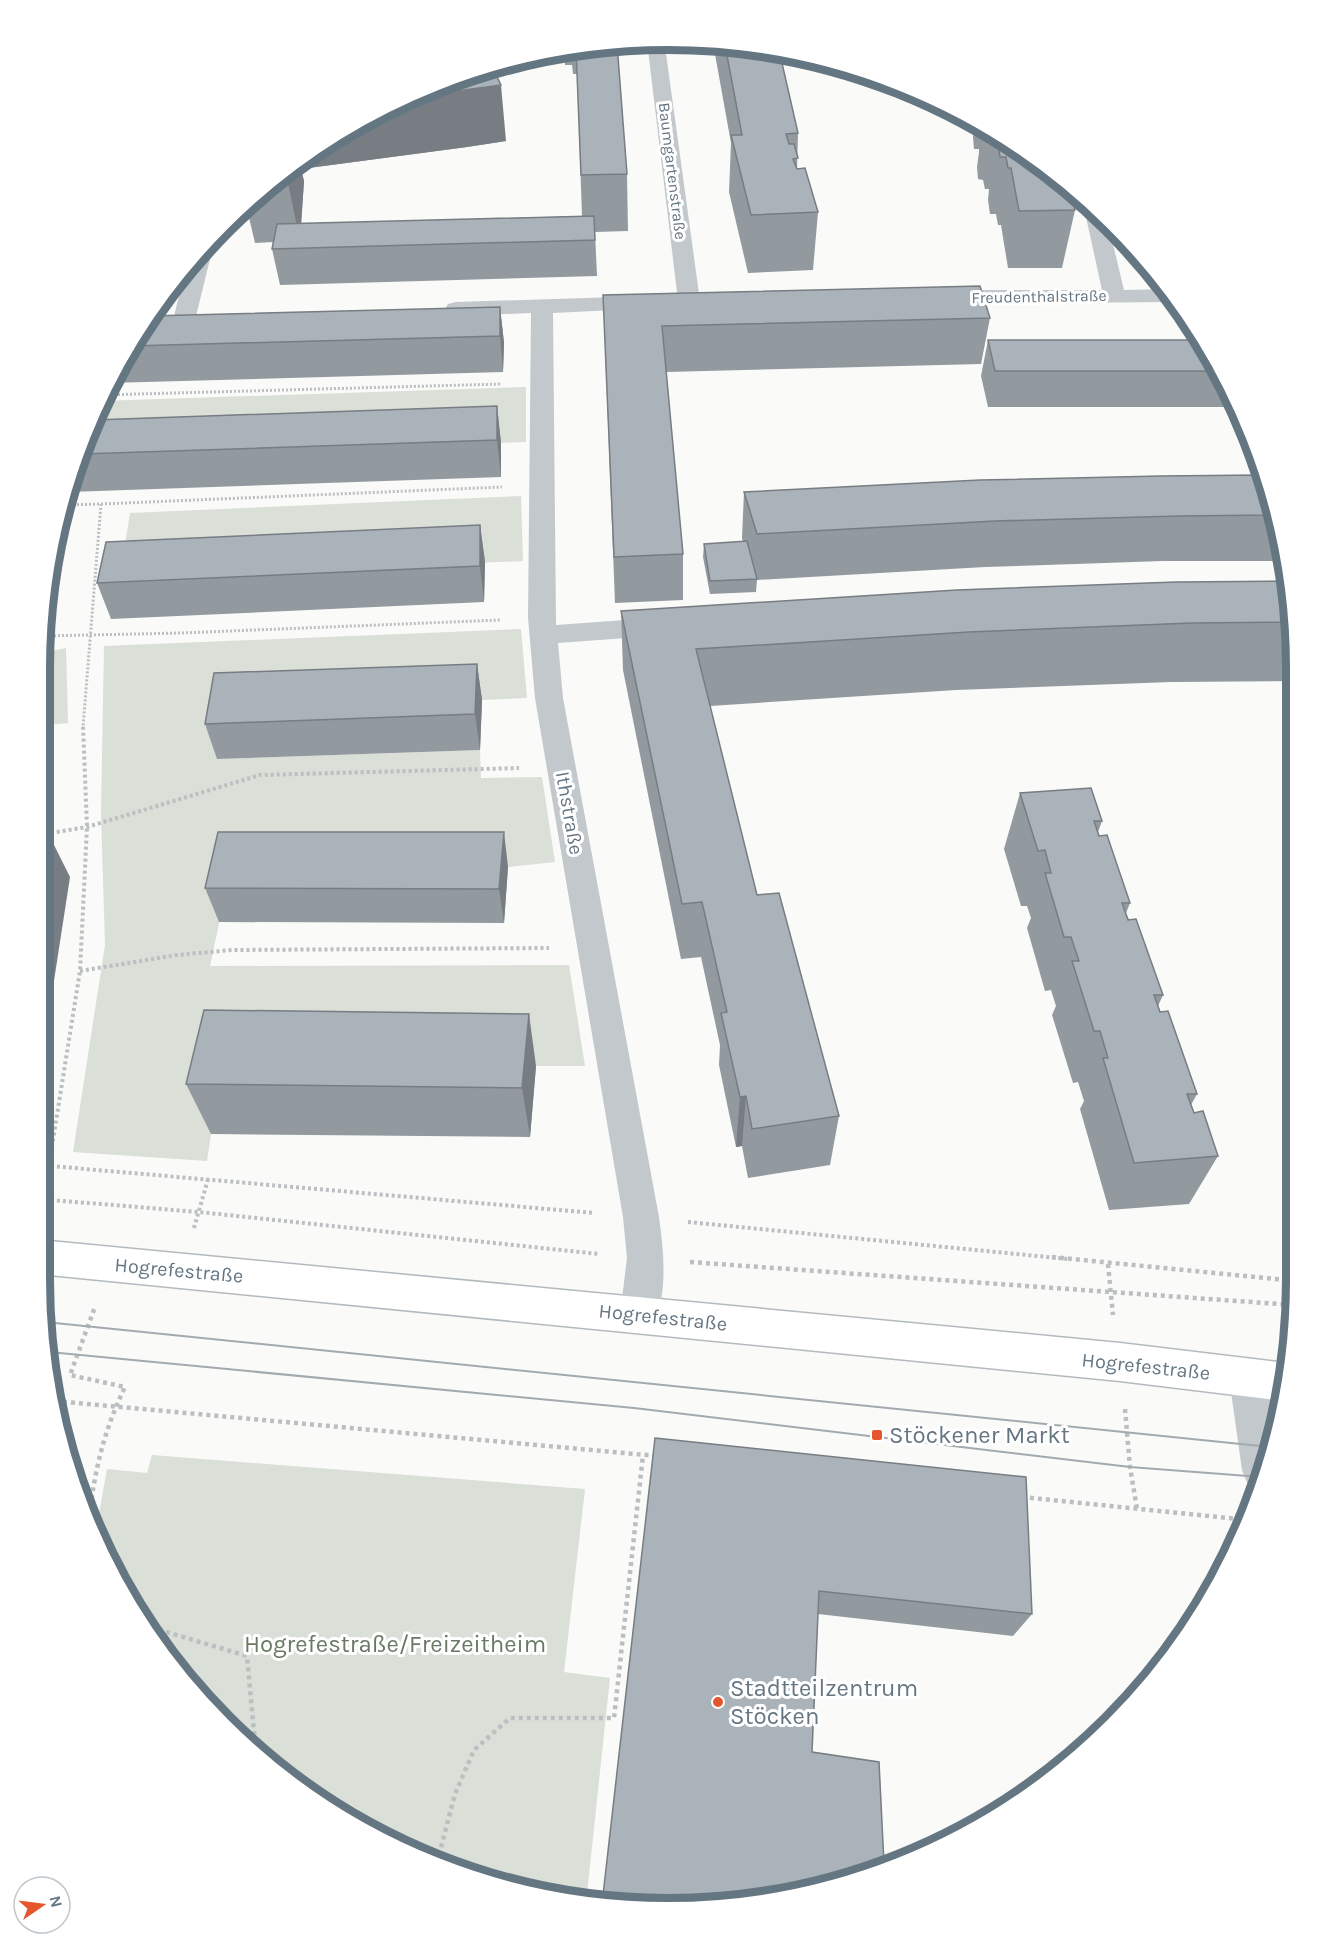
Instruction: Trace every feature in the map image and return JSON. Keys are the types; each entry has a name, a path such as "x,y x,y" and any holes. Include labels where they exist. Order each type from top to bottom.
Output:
{"street":[{"name":"Baumgartenstraße","path":"657,50 689,301"},
{"path":"1098,225 1114,295"},
{"path":"184,316 197,268"},
{"name":"Freudenthalstraße","path":"914,298 1161,296"},
{"path":"435,309 713,301"},
{"name":"Ithstraße","path":"542,306 542,626 549,698 641,1217 646,1258 639,1315"},
{"path":"161,317 208,316"},
{"path":"542,626 693,624"},
{"name":"Hogrefestraße","path":"50,1258 1120,1362 1268,1380"},
{"path":"1265,1435 1268,1380"}],"path":[{"path":"113,395 542,383"},
{"path":"72,506 542,485"},
{"path":"50,1160 80,971 87,827 83,719 101,504"},
{"path":"51,636 542,626"},
{"path":"50,833 87,827 260,775 561,767"},
{"path":"80,971 177,955 232,950 568,948 593,944"},
{"path":"50,1200 199,1212 646,1258 1285,1304"},
{"path":"90,1499 91,1489 115,1407 125,1387 70,1375 93,1307 104,1308"},
{"path":"61,1402 666,1457"},
{"path":"1125,1411 1130,1467 1137,1509"},
{"path":"439,1853 455,1794 474,1750 510,1718 614,1718 643,1455"},
{"path":"1019,1496 1237,1519"},
{"path":"159,1630 247,1656 255,1739"}],"green space":[{"path":"526,387 526,442 87,457 110,401"},
{"path":"521,496 523,561 120,578 130,513"},
{"path":"521,629 527,698 482,700 218,759 480,750 481,778 542,777 555,862 508,867 231,867 210,966 569,965 585,1066 536,1066 211,1134 207,1161 73,1152 105,945 101,813 104,646"},
{"path":"66,648 68,723 50,725 50,651"},
{"name":"Hogrefestraße/Freizeitheim","path":"152,1455 585,1489 564,1672 610,1678 587,1892 547,1886 469,1865 394,1834 324,1793 260,1744 203,1687 177,1656 132,1588 98,1519 107,1469 147,1473"}],"building":[{"path":"618,52 627,174 581,175 576,57"},
{"path":"726,53 781,60 798,133 786,134 789,144 794,144 798,158 793,159 797,169 805,168 818,212 751,215 731,135 742,135"},
{"path":"496,74 501,85 440,93"},
{"path":"998,146 1044,177 1073,201 1075,210 1019,211 1011,168 1008,168 1006,157 1000,157"},
{"path":"594,216 595,240 272,249 277,224"},
{"path":"980,286 990,318 662,326 683,554 614,557 603,295"},
{"path":"500,307 500,336 140,346 160,316"},
{"path":"988,340 1191,340 1210,371 995,371"},
{"path":"497,406 497,440 88,454 102,420"},
{"path":"1255,475 1266,515 995,521 757,534 744,492 980,480"},
{"path":"480,525 480,566 97,583 106,542"},
{"path":"747,541 757,579 710,581 704,544"},
{"path":"1279,581 1284,622 1192,623 969,632 696,649 757,895 779,893 839,1116 752,1129 746,1096 740,1097 721,1013 727,1012 702,902 682,904 621,611 957,590 1176,582"},
{"path":"477,664 475,714 205,724 214,673"},
{"path":"1091,788 1102,821 1094,821 1099,836 1107,835 1130,903 1122,903 1128,920 1136,919 1163,995 1154,995 1160,1012 1168,1011 1197,1094 1187,1094 1194,1113 1203,1111 1218,1156 1134,1163 1103,1058 1108,1058 1100,1031 1094,1031 1072,961 1079,961 1071,937 1064,937 1045,873 1051,873 1045,850 1038,851 1020,793"},
{"path":"218,832 504,832 499,889 205,888"},
{"path":"204,1010 529,1014 522,1088 186,1084"},
{"name":"Stadtteilzentrum Stöcken","path":"655,1438 1026,1477 1032,1614 819,1591 812,1752 879,1762 884,1858 788,1886 748,1892 668,1898 603,1894"}],"tram line":[{"path":"51,1323 1262,1446"},
{"path":"54,1353 634,1408 1130,1467 1253,1476"}],"place":[{"name":"Stöckener Markt","path":"877,1435"},
{"name":"Stadtteilzentrum Stöcken","path":"718,1702"}]}
